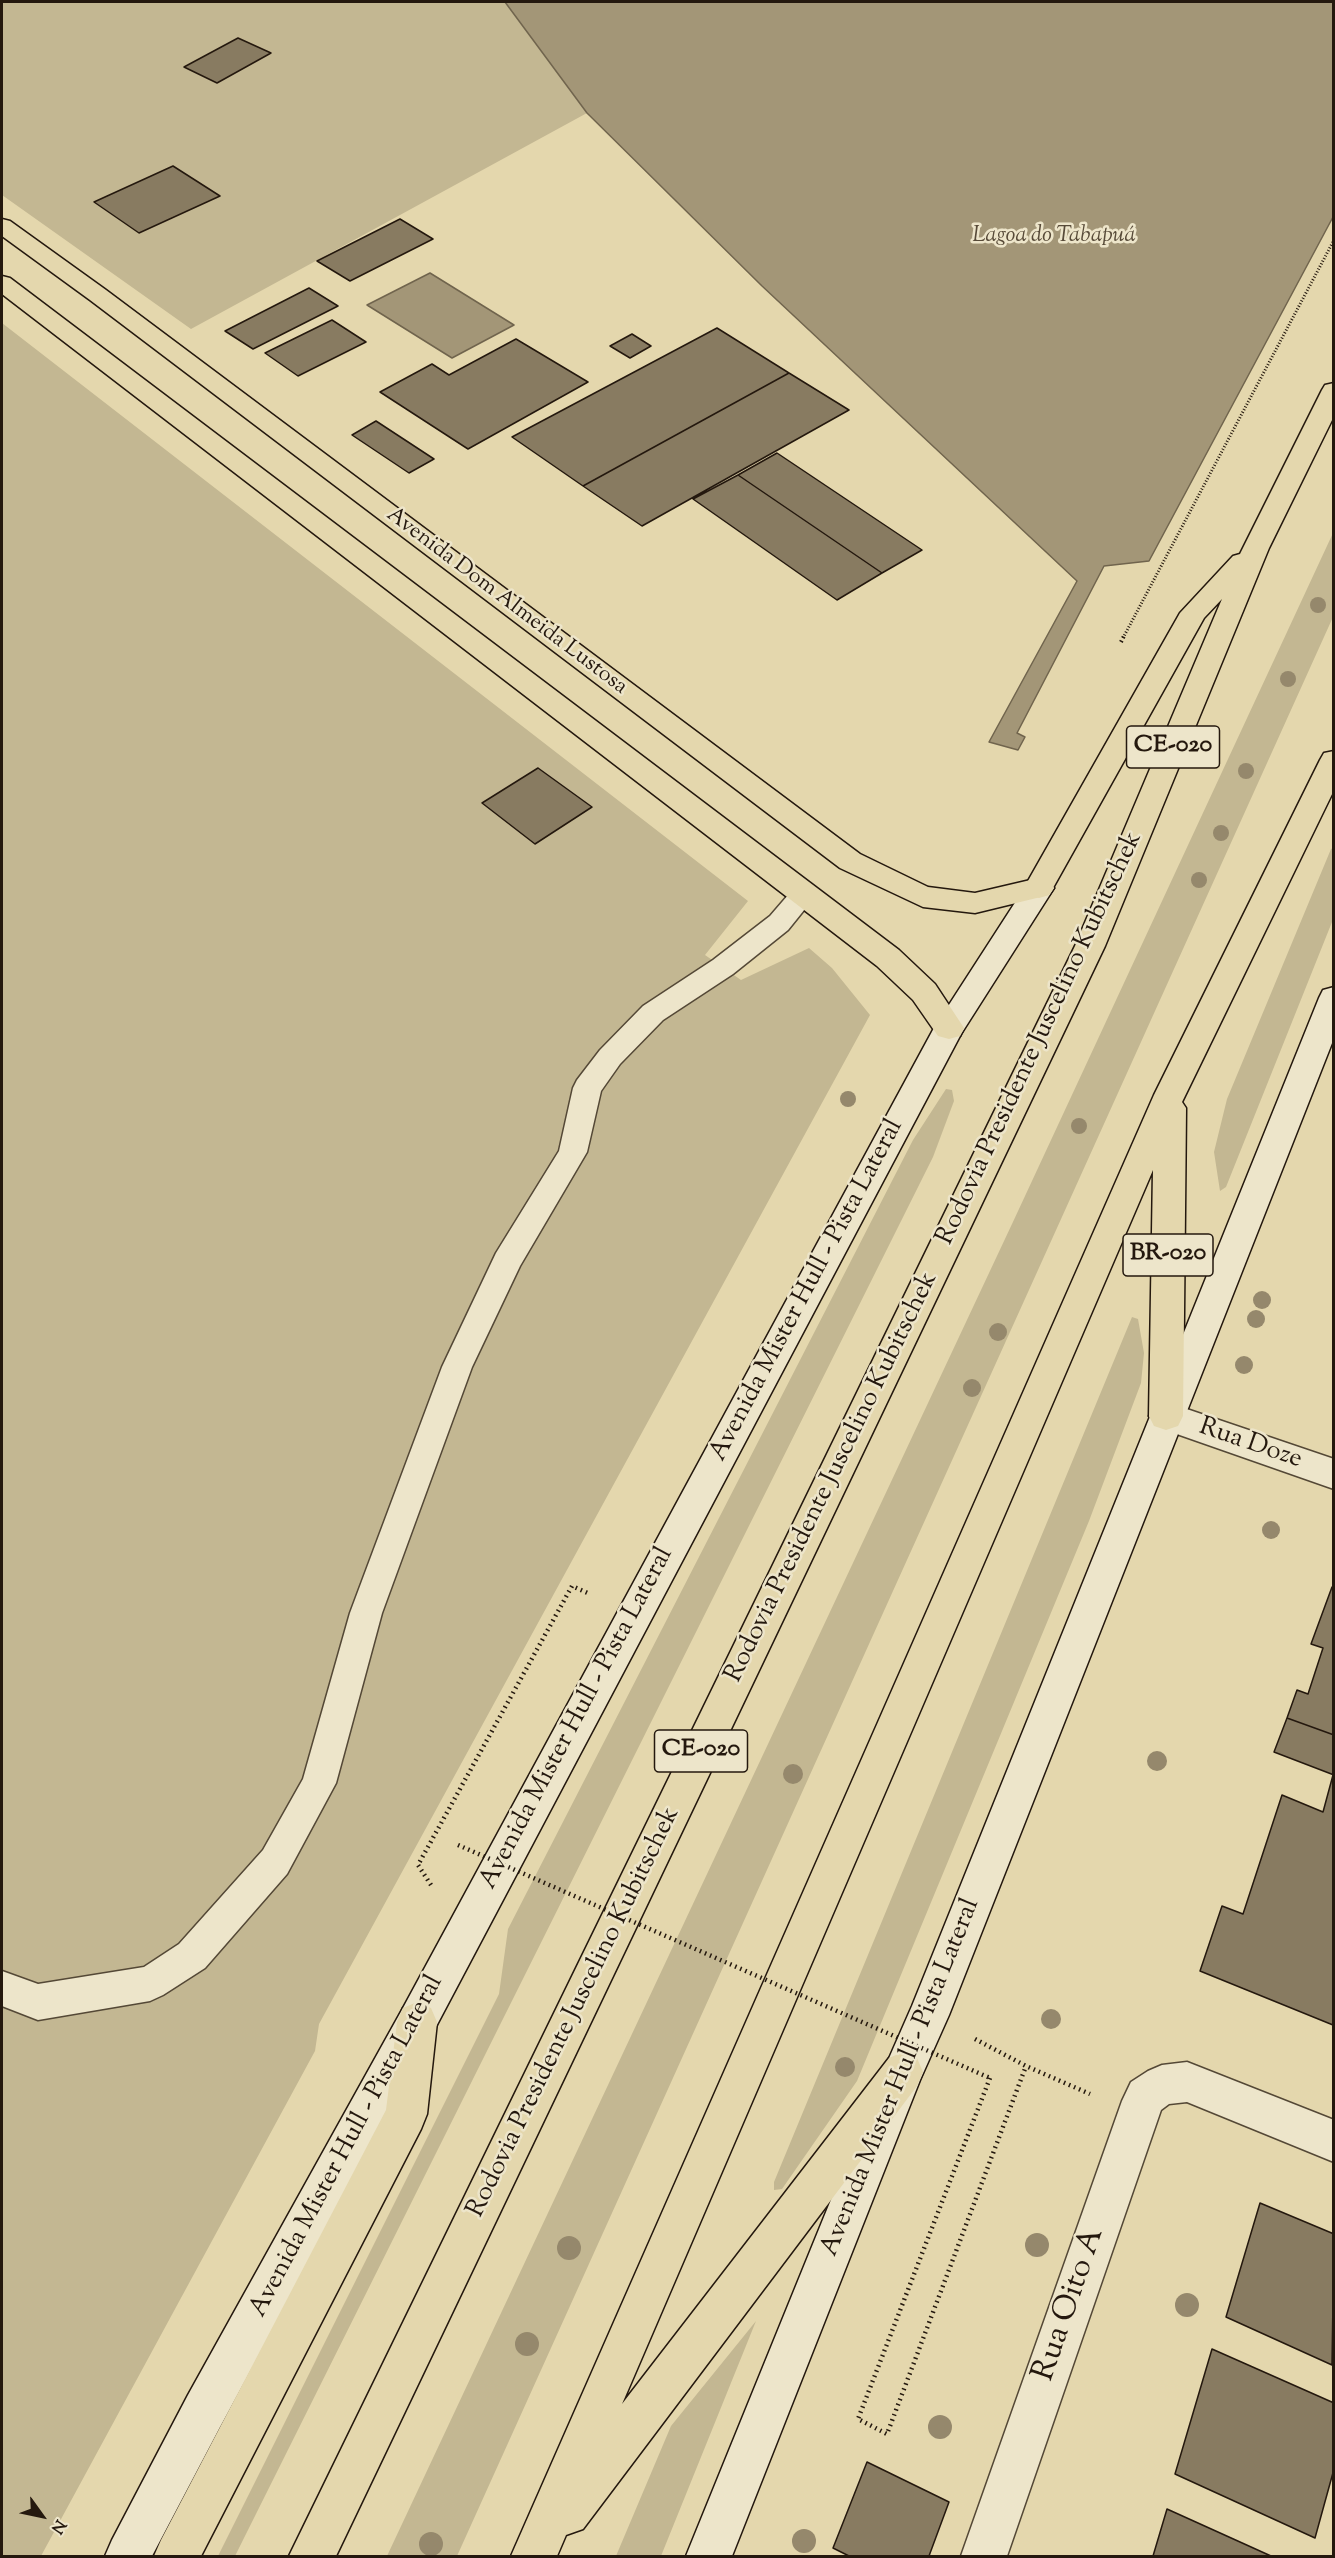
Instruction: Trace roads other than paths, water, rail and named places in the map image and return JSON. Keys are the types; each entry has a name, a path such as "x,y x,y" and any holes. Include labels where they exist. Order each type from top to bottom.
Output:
{"main road":[{"name":"Avenida Dom Almeida Lustosa","path":"2,226 315,489 827,877 888,958 924,992 949,1028"},
{"name":"Avenida Dom Almeida Lustosa","path":"2,283 315,489 827,877 923,897 975,903 1039,888"},
{"name":"Rodovia Presidente Juscelino Kubitschek","path":"312,2556 1090,946 1256,548 1334,390"},
{"path":"1039,888 1193,614 1256,548"},
{"path":"534,2556 1170,1095 1334,760"},
{"name":"Avenida Mister Hull - Pista Lateral","path":"128,2556 204,2411 417,2022 949,1028 1039,888"},
{"name":"Avenida Mister Hull - Pista Lateral","path":"709,2556 903,2072 929,2015 1334,998"},
{"name":"BR-020","path":"1166,1416 1170,1095"},
{"name":"Rua Doze","path":"1166,1416 1334,1474"},
{"path":"177,2556 406,2115 417,2022"},
{"path":"534,2556 903,2072"},
{"name":"Rua Oito A","path":"984,2556 1137,2115 1146,2096 1162,2085 1187,2082 1334,2140"}],"lane":[{"path":"2,1989 38,2001 150,1983 192,1956 275,1862 319,1783 366,1613 457,1366 507,1261 573,1152 587,1088 609,1057 653,1013 723,967 779,923 827,877"}],"water":[{"name":"Lagoa do Tabapuá","path":"505,2 1333,2 1333,217 1149,561 1104,566 1017,733 1025,737 1018,750 989,742 1077,581 762,286 587,113"},
{"path":"430,273 514,325 452,358 367,305"}]}
